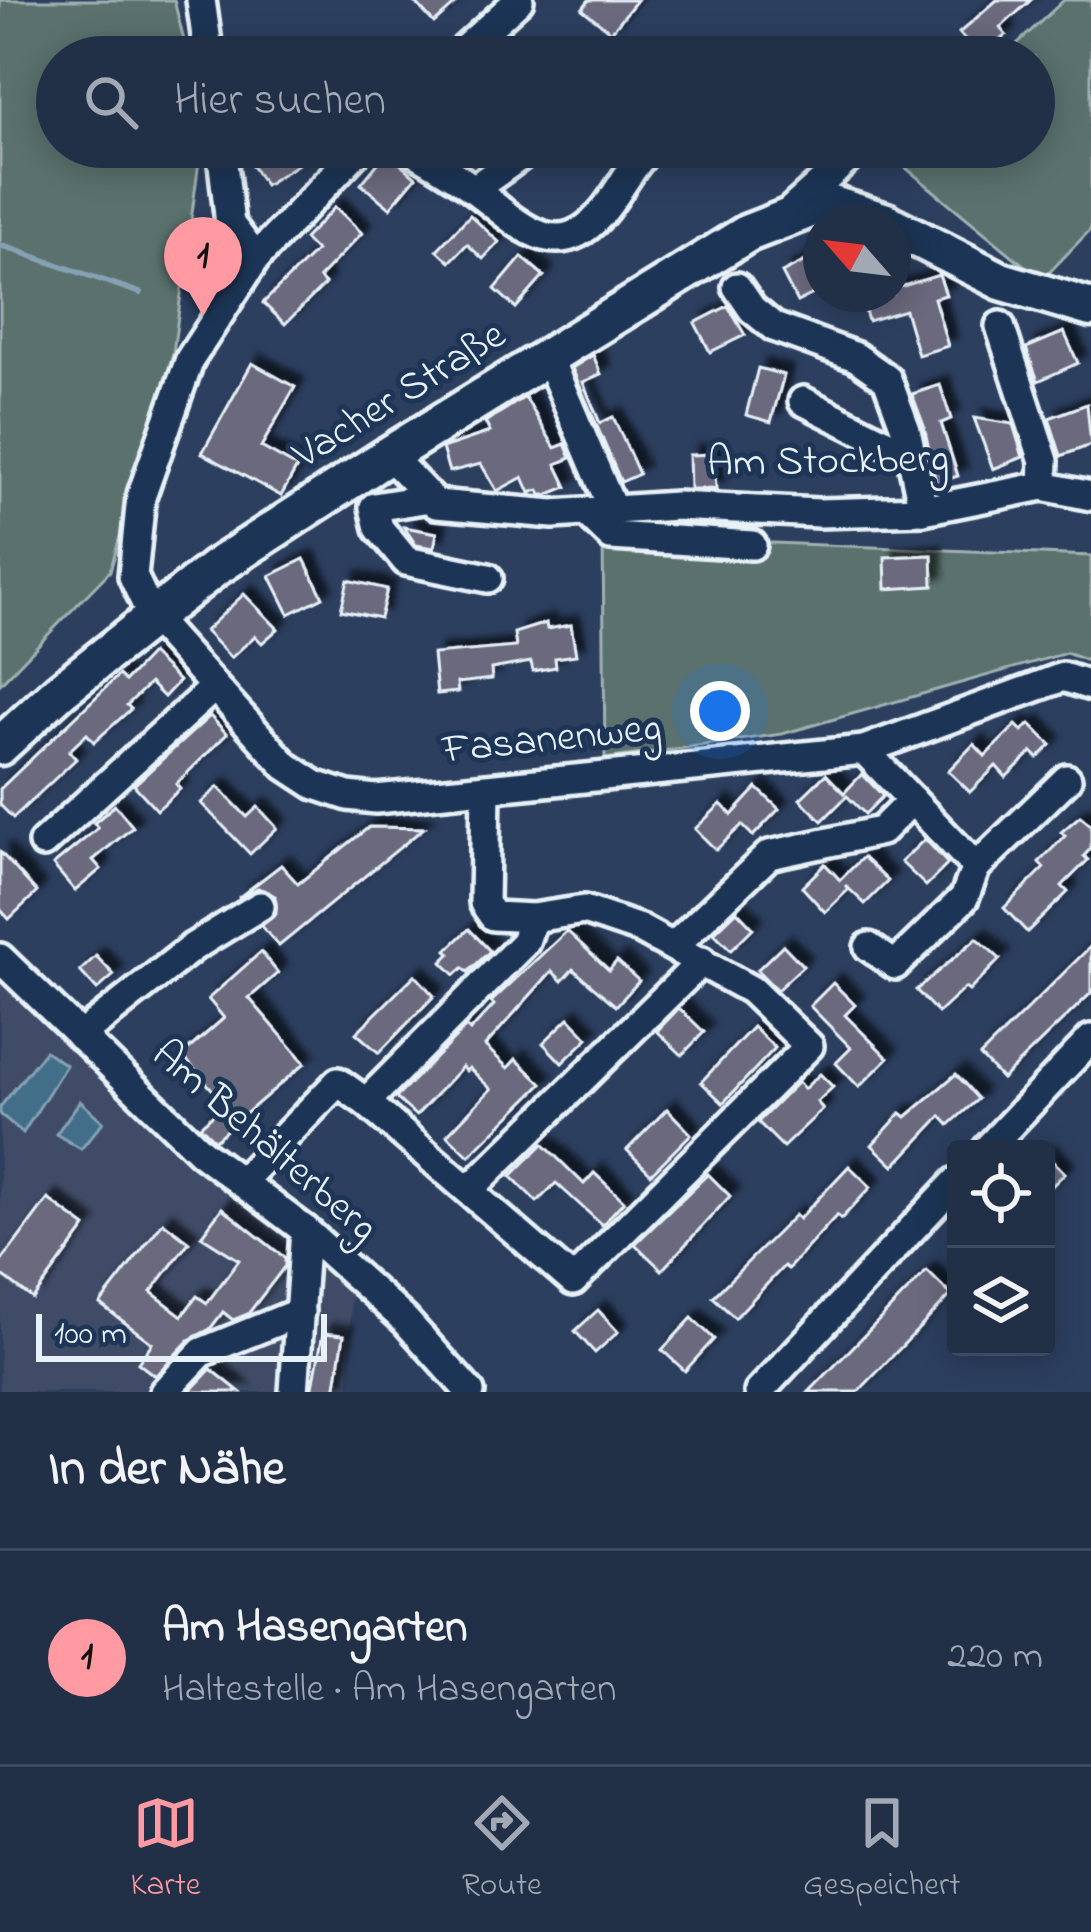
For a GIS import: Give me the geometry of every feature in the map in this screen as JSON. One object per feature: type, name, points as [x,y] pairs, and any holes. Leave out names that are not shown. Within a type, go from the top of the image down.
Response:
[{"type":"main road","name":"Vacher Straße","points":[[0,746],[60,691],[215,568],[748,233],[803,211]]},
{"type":"main road","name":"Vacher Straße","points":[[911,235],[1001,280],[1091,308]]},
{"type":"street","points":[[200,0],[205,36]]},
{"type":"street","points":[[479,36],[519,0]]},
{"type":"street","points":[[223,168],[230,224],[256,258]]},
{"type":"street","points":[[152,617],[133,576],[141,497],[190,359],[256,258],[341,168]]},
{"type":"street","points":[[441,168],[515,224],[553,238],[572,237],[599,217],[635,168]]},
{"type":"street","points":[[474,189],[504,168]]},
{"type":"street","points":[[783,218],[838,168]]},
{"type":"street","points":[[737,287],[752,309],[774,327],[856,357],[887,380],[912,456],[923,510]]},
{"type":"street","points":[[1000,326],[1044,461],[1043,486]]},
{"type":"street","points":[[548,357],[610,536],[752,545]]},
{"type":"street","name":"Am Stockberg","points":[[803,401],[912,456]]},
{"type":"street","points":[[389,455],[430,498]]},
{"type":"street","name":"Am Stockberg","points":[[488,578],[406,561],[380,528],[374,507],[430,498],[436,504],[553,514],[676,506],[819,513],[923,510],[1043,486],[1091,496]]},
{"type":"street","name":"Fasanenweg","points":[[152,617],[286,766],[315,785],[376,800],[864,750],[1063,677],[1090,682]]},
{"type":"street","points":[[43,843],[212,688]]},
{"type":"street","points":[[864,750],[976,867]]},
{"type":"street","points":[[869,947],[895,965],[964,898],[976,867],[1067,779]]},
{"type":"street","points":[[241,1182],[338,1082],[573,1281],[809,1046],[751,990],[640,929],[584,910],[533,918],[493,916],[484,903],[486,789]]},
{"type":"street","points":[[674,946],[769,855],[881,831],[912,800]]},
{"type":"street","points":[[80,1036],[193,946],[260,906]]},
{"type":"street","points":[[366,1102],[525,942],[533,918]]},
{"type":"street","name":"Am Behälterberg","points":[[0,958],[201,1152],[305,1230],[405,1320],[470,1392]]},
{"type":"street","points":[[469,1190],[702,961]]},
{"type":"street","points":[[996,1140],[1091,1039]]},
{"type":"street","points":[[759,1392],[947,1192]]},
{"type":"street","points":[[294,1392],[305,1230]]},
{"type":"street","points":[[164,1392],[202,1352],[300,1312]]},
{"type":"shaded area","points":[[0,969],[351,1280],[349,1392],[0,1392]]},
{"type":"shaded area","points":[[45,1051],[66,1065],[23,1133],[0,1114],[0,1107]]},
{"type":"shaded area","points":[[80,1101],[103,1122],[81,1149],[56,1134]]},
{"type":"green space","points":[[0,0],[174,0],[183,36],[36,36],[36,168],[198,168],[173,353],[110,571],[0,684]]},
{"type":"green space","points":[[1064,0],[1091,0],[1091,229],[1042,280],[906,168],[1055,168],[1055,36],[1025,36]]},
{"type":"green space","points":[[603,536],[1091,556],[1091,662],[1066,653],[782,734],[605,759]]},
{"type":"building","points":[[413,0],[460,0],[434,23]]},
{"type":"building","points":[[589,0],[637,0],[611,32],[582,9]]},
{"type":"building","points":[[997,0],[1031,0],[1000,28],[1005,36],[959,33]]},
{"type":"building","points":[[253,168],[292,168],[265,185]]},
{"type":"building","points":[[374,168],[406,168],[416,177],[390,208],[361,184]]},
{"type":"building","points":[[335,207],[362,233],[319,278],[325,284],[285,324],[263,303],[316,251],[304,239]]},
{"type":"building","points":[[470,215],[499,242],[483,259],[467,244],[450,262],[437,250]]},
{"type":"building","points":[[522,257],[544,276],[516,308],[495,289]]},
{"type":"building","points":[[803,262],[803,299],[797,302],[782,273]]},
{"type":"building","points":[[939,275],[946,295],[934,298],[948,346],[918,355],[906,312],[911,312],[911,284]]},
{"type":"building","points":[[728,306],[745,335],[710,352],[695,323]]},
{"type":"building","points":[[865,312],[898,312],[868,321]]},
{"type":"building","points":[[1064,332],[1078,363],[1038,381],[1026,348]]},
{"type":"building","points":[[593,355],[601,374],[583,382],[600,423],[613,417],[639,474],[621,482],[572,368]]},
{"type":"building","points":[[252,363],[295,387],[261,447],[297,467],[281,496],[202,453]]},
{"type":"building","points":[[758,368],[784,375],[771,422],[746,415]]},
{"type":"building","points":[[940,385],[951,419],[941,423],[958,476],[936,483],[912,394]]},
{"type":"building","points":[[525,397],[555,448],[565,444],[571,458],[556,464],[567,487],[547,495],[539,490],[530,493],[523,477],[497,491],[481,464],[449,472],[442,448],[490,432],[485,422]]},
{"type":"building","points":[[1087,404],[1091,445],[1061,456],[1049,418]]},
{"type":"building","points":[[974,418],[1013,424],[1023,457],[993,469]]},
{"type":"building","points":[[714,454],[716,489],[690,489],[689,455]]},
{"type":"building","points":[[404,527],[437,533],[434,548],[416,545]]},
{"type":"building","points":[[932,555],[933,586],[886,589],[885,557]]},
{"type":"building","points":[[304,559],[323,597],[289,614],[270,576]]},
{"type":"building","points":[[348,580],[387,589],[380,618],[341,610]]},
{"type":"building","points":[[244,594],[278,629],[262,643],[255,636],[231,658],[205,631]]},
{"type":"building","points":[[546,623],[547,629],[571,625],[576,655],[555,658],[556,667],[533,671],[531,662],[491,669],[492,679],[457,683],[458,692],[437,694],[433,654],[516,647],[514,633]]},
{"type":"building","points":[[151,654],[179,681],[164,697],[150,683],[127,705],[131,709],[94,742],[87,734],[69,751],[76,759],[13,818],[0,805],[0,789],[119,675],[125,681]]},
{"type":"building","points":[[210,716],[227,734],[176,784],[180,789],[157,810],[134,785]]},
{"type":"building","points":[[1030,724],[1051,745],[1038,758],[1032,752],[1006,777],[996,766],[970,792],[948,771],[974,744],[985,756],[1016,725],[1022,731]]},
{"type":"building","points":[[826,774],[844,793],[862,774],[883,796],[865,814],[847,796],[822,821],[800,799]]},
{"type":"building","points":[[218,787],[247,817],[258,807],[277,828],[250,854],[201,803]]},
{"type":"building","points":[[757,788],[779,809],[753,836],[742,825],[716,850],[695,829],[721,804],[732,815]]},
{"type":"building","points":[[115,805],[133,827],[93,860],[101,869],[75,891],[53,865],[98,828],[94,823]]},
{"type":"building","points":[[1080,816],[1091,825],[1091,848],[1084,856],[1088,860],[1062,886],[1068,892],[1027,932],[1004,908],[1044,868],[1039,862]]},
{"type":"building","points":[[369,827],[424,828],[279,946],[261,926],[276,914],[275,896],[258,888],[238,898],[281,865],[298,884]]},
{"type":"building","points":[[925,839],[948,864],[926,886],[901,862]]},
{"type":"building","points":[[0,852],[37,892],[9,919],[0,909]]},
{"type":"building","points":[[863,857],[888,881],[865,904],[845,885],[849,889],[825,912],[802,887],[825,864],[840,880]]},
{"type":"building","points":[[737,911],[753,928],[731,950],[714,933]]},
{"type":"building","points":[[469,929],[490,951],[468,972],[463,968],[455,975],[442,962],[450,954],[447,950]]},
{"type":"building","points":[[567,931],[609,970],[617,961],[639,981],[616,1006],[573,969],[562,981],[552,971],[485,1046],[508,1068],[516,1059],[542,1084],[469,1156],[447,1135],[491,1089],[469,1068],[462,1067],[416,1116],[396,1098],[466,1027],[470,1031],[494,1005],[491,1002]]},
{"type":"building","points":[[977,938],[1000,959],[969,991],[965,988],[938,1013],[916,990]]},
{"type":"building","points":[[783,945],[803,966],[777,990],[757,970]]},
{"type":"building","points":[[1091,946],[1091,993],[1002,1079],[980,1056]]},
{"type":"building","points":[[261,952],[278,973],[249,998],[305,1063],[215,1140],[200,1126],[225,1104],[182,1055],[224,1018],[208,999]]},
{"type":"building","points":[[96,956],[114,975],[97,990],[80,971]]},
{"type":"building","points":[[415,975],[434,996],[379,1053],[356,1033]]},
{"type":"building","points":[[833,983],[855,1005],[845,1015],[888,1058],[859,1087],[836,1063],[851,1048],[810,1006]]},
{"type":"building","points":[[679,1008],[704,1032],[682,1055],[657,1031]]},
{"type":"building","points":[[569,1018],[588,1038],[562,1063],[543,1043]]},
{"type":"building","points":[[753,1027],[775,1048],[723,1103],[701,1082]]},
{"type":"building","points":[[820,1074],[833,1087],[817,1102],[823,1109],[783,1147],[758,1122],[798,1082],[804,1089]]},
{"type":"building","points":[[956,1074],[978,1099],[949,1125],[941,1116],[894,1166],[872,1145],[901,1113],[906,1117]]},
{"type":"building","points":[[667,1109],[691,1134],[651,1174],[627,1150]]},
{"type":"building","points":[[543,1144],[584,1184],[594,1173],[624,1201],[602,1225],[556,1183],[537,1202],[511,1176]]},
{"type":"building","points":[[1055,1163],[1065,1173],[1055,1183]]},
{"type":"building","points":[[849,1166],[871,1187],[735,1318],[713,1297]]},
{"type":"building","points":[[708,1174],[730,1196],[662,1270],[635,1244]]},
{"type":"building","points":[[48,1199],[86,1227],[33,1299],[0,1274],[0,1263]]},
{"type":"building","points":[[222,1208],[285,1258],[285,1266],[248,1314],[233,1320],[223,1312],[155,1376],[138,1363],[152,1343],[100,1304],[163,1222],[189,1242],[151,1292],[182,1316],[197,1296],[207,1303],[239,1260],[201,1236]]},
{"type":"building","points":[[927,1271],[947,1291],[947,1299],[858,1392],[809,1392]]},
{"type":"building","points":[[598,1310],[618,1332],[595,1353],[575,1331]]},
{"type":"building","points":[[692,1318],[714,1339],[685,1371],[662,1350]]},
{"type":"building","points":[[323,1333],[344,1335],[335,1392],[312,1392]]},
{"type":"building","points":[[211,1369],[240,1392],[189,1392]]},
{"type":"waterway","points":[[0,245],[140,293]]},
{"type":"place","name":"Am Hasengarten","points":[[203,316]]}]
